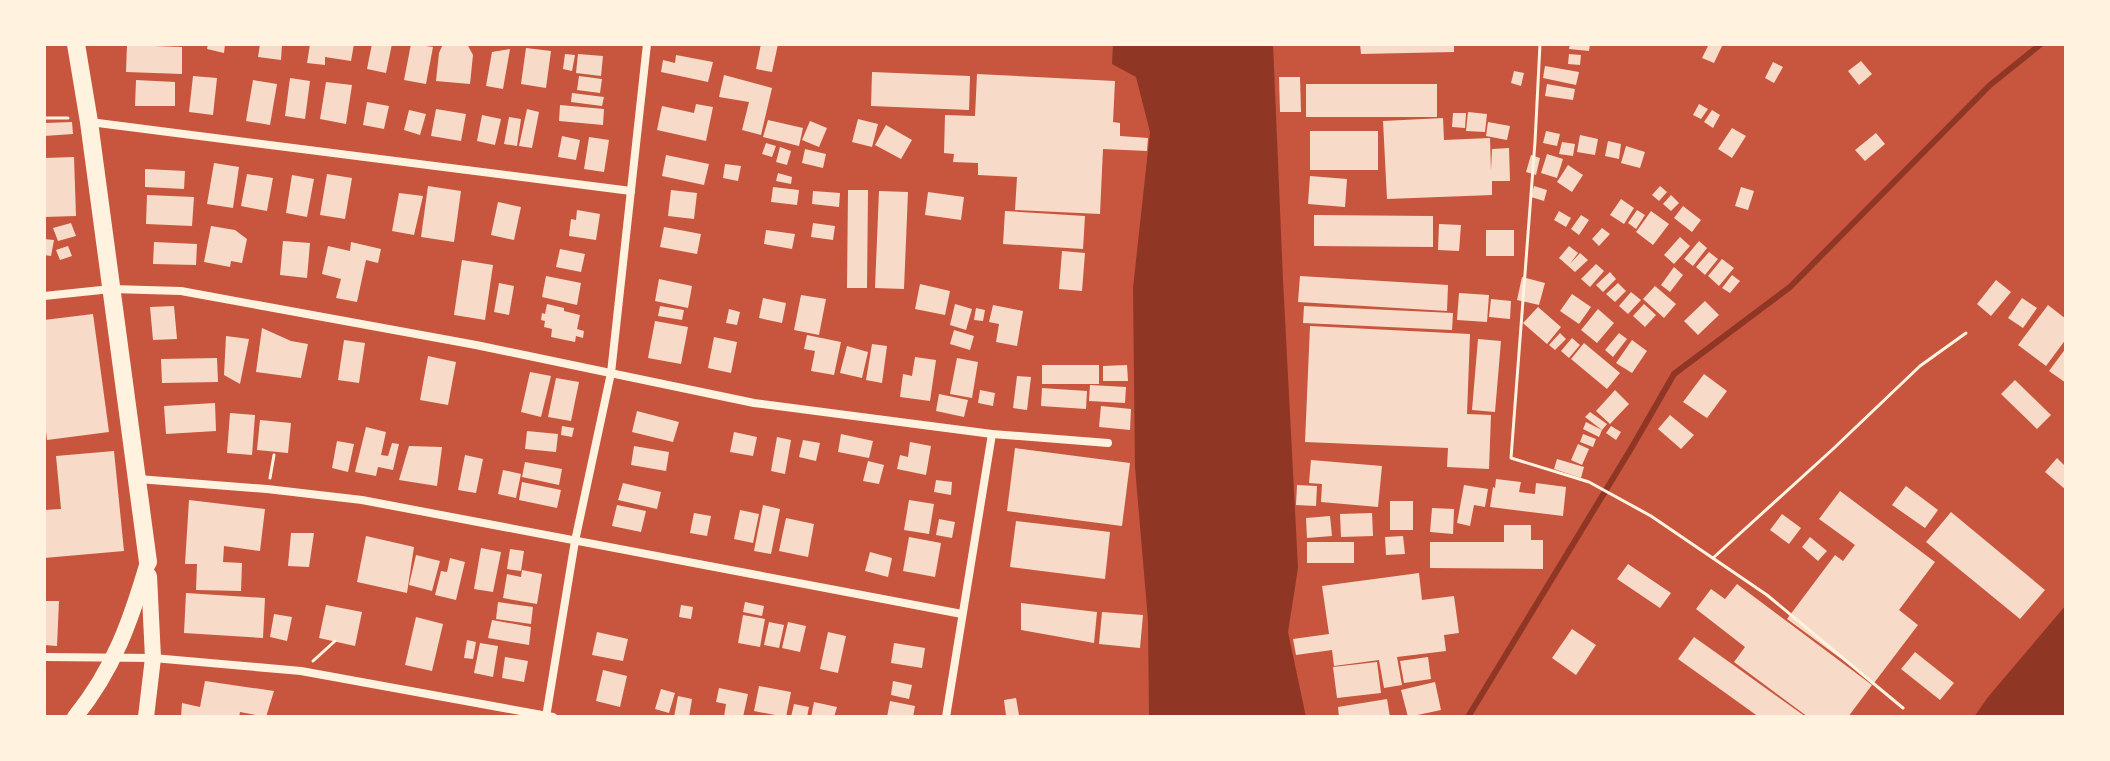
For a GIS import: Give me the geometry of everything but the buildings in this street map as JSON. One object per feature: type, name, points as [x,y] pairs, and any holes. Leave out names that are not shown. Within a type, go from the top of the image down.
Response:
[{"type":"main road","points":[[76,44],[148,562],[153,658],[146,717]]},
{"type":"main road","points":[[75,717],[114,659],[148,562]]},
{"type":"street","points":[[44,657],[153,658],[301,671],[548,717],[575,541],[611,373],[647,44]]},
{"type":"street","points":[[88,120],[631,191]]},
{"type":"street","points":[[44,296],[111,289],[181,291],[461,342],[754,403],[992,434],[1108,443]]},
{"type":"street","points":[[946,717],[992,434]]},
{"type":"street","points":[[138,479],[362,500],[962,614]]},
{"type":"path","points":[[1540,44],[1511,458],[1589,482],[1651,516],[1767,595],[1903,708]]},
{"type":"path","points":[[44,118],[88,120]]},
{"type":"path","points":[[1713,558],[1920,366],[1966,333]]},
{"type":"path","points":[[267,489],[274,455]]},
{"type":"path","points":[[301,671],[335,641]]},
{"type":"shaded area","points":[[1113,44],[1273,44],[1298,568],[1288,632],[1306,717],[1149,717],[1148,620],[1135,467],[1133,288],[1150,132],[1136,77],[1112,64]]},
{"type":"shaded area","points":[[2066,605],[2066,717],[1974,717],[1988,697]]},
{"type":"waterway","points":[[1468,717],[1674,374],[1790,287],[1990,85],[2041,44]]}]
